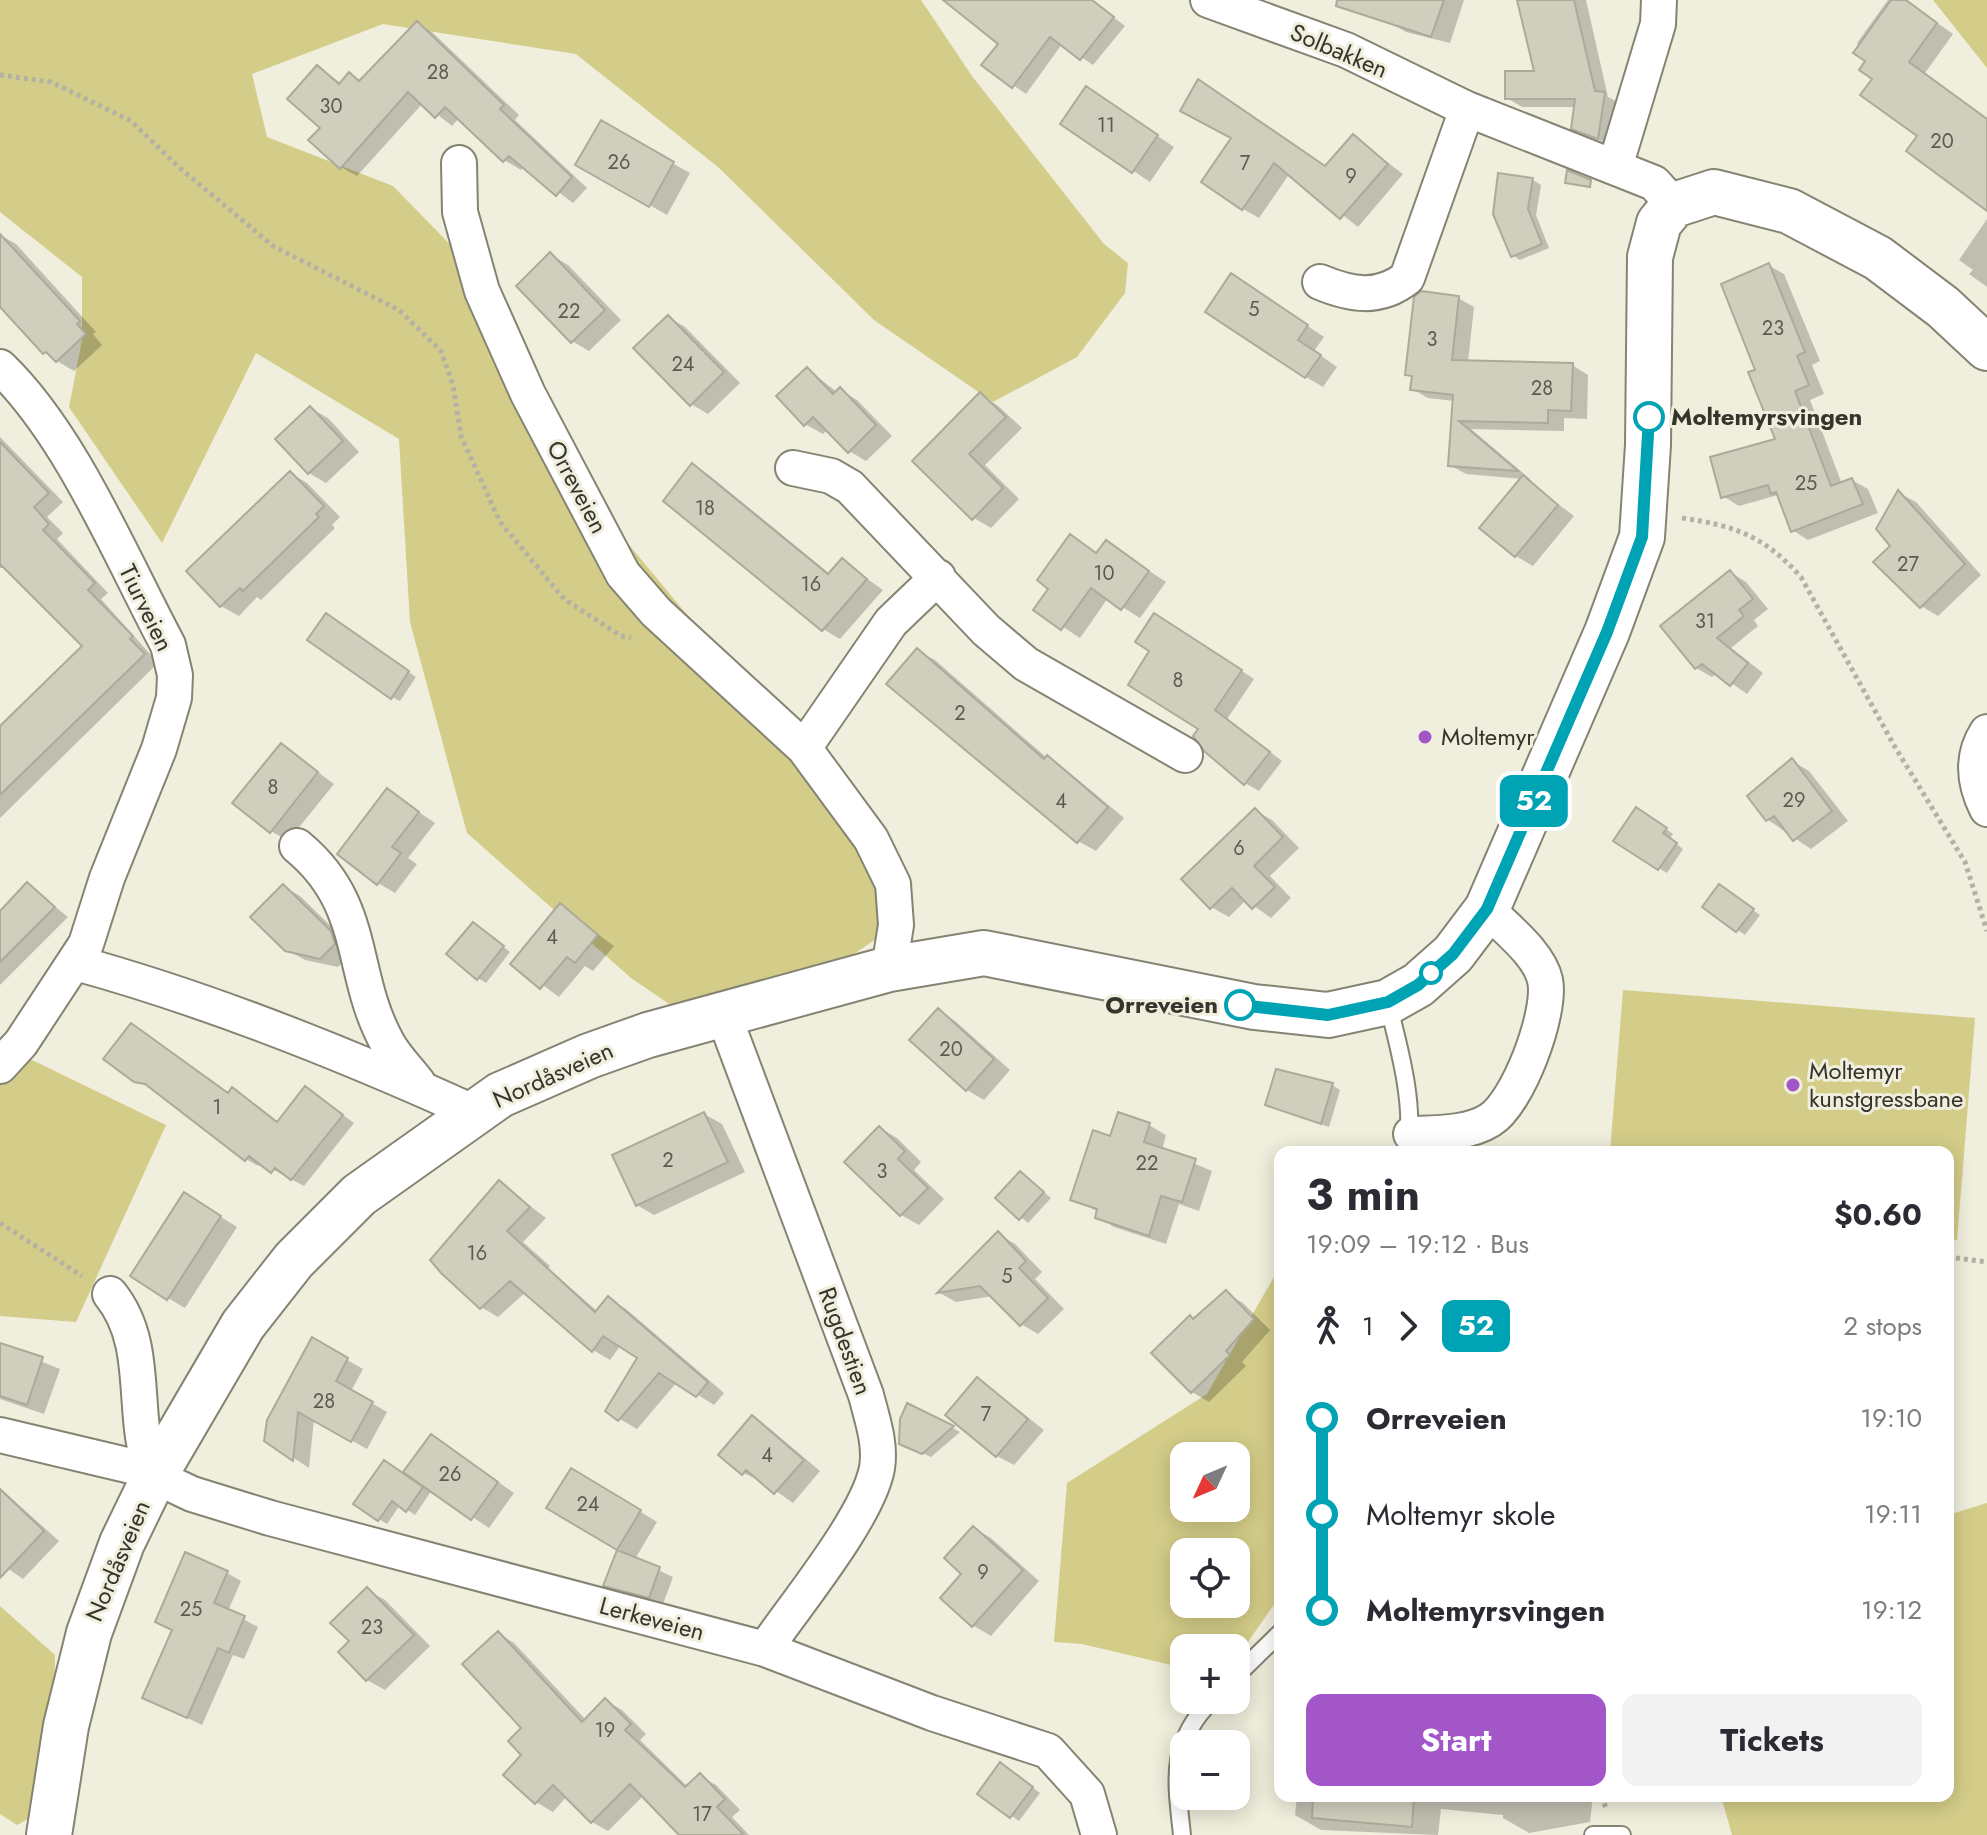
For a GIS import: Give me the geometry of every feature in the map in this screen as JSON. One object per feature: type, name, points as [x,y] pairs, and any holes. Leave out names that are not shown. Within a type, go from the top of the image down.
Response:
[{"type":"main road","points":[[1388,1002],[1418,985],[1453,954],[1487,909],[1607,632],[1642,537],[1648,445],[1650,257],[1659,223],[1674,205],[1714,192],[1789,211],[1878,258],[1943,307],[1987,348]]},
{"type":"main road","name":"Nordåsveien","points":[[49,1835],[66,1726],[89,1633],[122,1543],[154,1477],[243,1325],[294,1260],[359,1195],[500,1095],[589,1056],[648,1035],[889,969],[984,953],[1254,1007],[1328,1015],[1388,1002]]},
{"type":"street","name":"Solbakken","points":[[1208,0],[1346,50],[1467,109],[1654,183],[1674,205]]},
{"type":"street","points":[[1611,165],[1618,157],[1658,24],[1659,0]]},
{"type":"street","points":[[1320,282],[1344,292],[1376,294],[1392,290],[1407,278],[1467,109]]},
{"type":"street","name":"Orreveien","points":[[459,163],[460,212],[482,291],[528,394],[623,574],[656,612],[804,748],[871,839],[893,884],[896,925],[889,969]]},
{"type":"street","name":"Tiurveien","points":[[0,367],[26,392],[62,445],[168,645],[175,675],[174,698],[159,749],[107,878],[86,944],[21,1043],[0,1066]]},
{"type":"street","points":[[793,468],[831,476],[850,487],[986,630],[1026,664],[1185,755]]},
{"type":"street","points":[[804,748],[891,622],[938,577]]},
{"type":"street","points":[[1987,732],[1979,744],[1975,773],[1987,809]]},
{"type":"street","points":[[297,846],[323,867],[342,898],[373,1008],[388,1045],[424,1090]]},
{"type":"street","points":[[1408,1143],[1491,1119],[1513,1097],[1544,1012],[1545,981],[1538,963],[1487,909]]},
{"type":"street","points":[[76,963],[126,977],[374,1067],[473,1112]]},
{"type":"street","name":"Rugdestien","points":[[724,1016],[866,1395],[877,1437],[877,1465],[868,1499],[765,1649]]},
{"type":"street","points":[[110,1294],[123,1311],[138,1359],[141,1437],[154,1477]]},
{"type":"street","name":"Lerkeveien","points":[[0,1435],[135,1467],[192,1494],[270,1518],[765,1649],[1048,1751],[1087,1794],[1099,1835]]},
{"type":"lane","points":[[1388,1002],[1397,1038],[1408,1143]]},
{"type":"lane","points":[[1250,1662],[1274,1639]]},
{"type":"lane","points":[[1182,1835],[1176,1768],[1182,1742],[1198,1714]]},
{"type":"lane","points":[[1593,1835],[1622,1835]]},
{"type":"path","points":[[0,75],[51,82],[131,121],[181,169],[273,246],[399,310],[441,351],[453,385],[461,436],[500,522],[564,599],[621,636],[636,639]]},
{"type":"path","points":[[1643,512],[1697,520],[1758,537],[1780,553],[1801,577],[1895,747],[1965,862],[1987,931]]},
{"type":"path","points":[[0,1223],[110,1294]]},
{"type":"path","points":[[1954,1258],[1987,1262]]},
{"type":"shaded area","points":[[0,0],[921,0],[972,76],[1104,244],[1128,263],[1125,293],[1077,357],[993,402],[874,320],[718,167],[576,54],[383,24],[252,74],[267,137],[393,186],[475,270],[567,470],[703,634],[855,791],[889,930],[725,1042],[631,978],[467,833],[410,622],[399,439],[256,353],[162,543],[69,407],[82,340],[82,277],[0,212]]},
{"type":"shaded area","points":[[1933,0],[1987,0],[1987,68]]},
{"type":"shaded area","name":"Moltemyr kunstgressbane","points":[[1623,990],[1975,1018],[1957,1240],[1954,1240],[1954,1146],[1610,1146]]},
{"type":"shaded area","points":[[32,1060],[166,1125],[76,1322],[0,1316],[0,1065]]},
{"type":"shaded area","points":[[1274,1277],[1274,1605],[1250,1639],[1250,1634],[1170,1634],[1170,1665],[1082,1644],[1054,1642],[1067,1483],[1207,1394]]},
{"type":"shaded area","points":[[1987,1503],[1987,1835],[1732,1835],[1723,1802],[1954,1802],[1954,1513]]},
{"type":"shaded area","points":[[0,1606],[55,1655],[53,1805],[17,1825],[0,1814]]},
{"type":"building","points":[[943,0],[1092,0],[1114,17],[1080,60],[1050,37],[1012,88],[981,65],[998,44]]},
{"type":"building","points":[[1337,0],[1444,0],[1431,37],[1336,6]]},
{"type":"building","points":[[1517,0],[1574,0],[1595,91],[1605,92],[1598,139],[1571,129],[1575,99],[1505,99],[1505,71],[1534,71]]},
{"type":"building","points":[[1891,0],[1906,0],[1937,23],[1909,62],[1987,119],[1987,211],[1906,151],[1917,136],[1860,95],[1872,79],[1859,70],[1865,61],[1853,53]]},
{"type":"building","points":[[417,21],[504,105],[500,109],[572,177],[556,196],[509,156],[503,162],[445,107],[435,118],[408,92],[340,169],[308,140],[320,128],[287,99],[317,65],[339,84],[349,72],[359,81]]},
{"type":"building","points":[[1198,79],[1325,166],[1353,134],[1388,164],[1340,219],[1274,163],[1242,210],[1201,182],[1231,138],[1180,111]]},
{"type":"building","points":[[1086,86],[1158,135],[1132,173],[1060,124]]},
{"type":"building","points":[[601,120],[674,162],[649,207],[575,165]]},
{"type":"building","points":[[1567,170],[1591,180],[1590,187],[1565,183]]},
{"type":"building","points":[[1498,173],[1533,178],[1528,209],[1542,244],[1511,257],[1493,214]]},
{"type":"building","points":[[0,234],[80,321],[77,324],[86,334],[56,362],[46,352],[43,354],[0,307]]},
{"type":"building","points":[[550,252],[605,310],[571,343],[516,286]]},
{"type":"building","points":[[1769,263],[1805,352],[1797,356],[1809,385],[1795,391],[1831,486],[1852,478],[1863,504],[1791,532],[1776,492],[1771,494],[1768,485],[1721,498],[1710,457],[1775,439],[1748,372],[1755,370],[1721,284]]},
{"type":"building","points":[[1231,273],[1308,325],[1298,340],[1321,355],[1305,378],[1205,312]]},
{"type":"building","points":[[1421,291],[1459,296],[1452,360],[1573,363],[1571,411],[1548,410],[1548,423],[1459,421],[1518,471],[1448,466],[1453,395],[1410,390],[1412,376],[1405,375],[1414,297]]},
{"type":"building","points":[[668,315],[724,372],[690,406],[633,348]]},
{"type":"building","points":[[807,367],[833,394],[840,387],[876,425],[848,453],[813,417],[804,426],[776,396]]},
{"type":"building","points":[[980,392],[1006,417],[969,454],[1003,488],[972,520],[912,461]]},
{"type":"building","points":[[310,406],[343,441],[308,474],[275,439]]},
{"type":"building","points":[[0,442],[49,493],[34,507],[49,524],[43,530],[95,583],[88,590],[133,636],[130,639],[145,654],[0,795],[0,726],[82,646],[0,564]]},
{"type":"building","points":[[692,463],[828,574],[842,558],[867,579],[822,631],[663,501]]},
{"type":"building","points":[[290,471],[324,506],[316,514],[319,517],[243,591],[240,588],[220,607],[186,571]]},
{"type":"building","points":[[1523,475],[1558,505],[1515,557],[1479,528]]},
{"type":"building","points":[[1898,490],[1965,564],[1920,608],[1873,562],[1890,546],[1876,529]]},
{"type":"building","points":[[1070,534],[1096,553],[1106,540],[1149,571],[1121,610],[1091,588],[1061,630],[1033,610],[1048,589],[1037,580]]},
{"type":"building","points":[[1730,570],[1753,599],[1739,610],[1744,616],[1717,638],[1748,663],[1730,686],[1702,664],[1695,669],[1660,626]]},
{"type":"building","points":[[326,613],[409,671],[391,699],[307,640]]},
{"type":"building","points":[[1154,613],[1242,670],[1215,710],[1270,752],[1244,785],[1204,751],[1193,736],[1198,729],[1128,685],[1149,651],[1135,642]]},
{"type":"building","points":[[917,648],[1044,759],[1047,755],[1108,807],[1077,843],[886,684]]},
{"type":"building","points":[[281,743],[318,772],[270,833],[232,803]]},
{"type":"building","points":[[1792,758],[1832,811],[1793,841],[1774,816],[1766,821],[1747,796]]},
{"type":"building","points":[[387,788],[419,812],[392,847],[401,853],[377,885],[337,854]]},
{"type":"building","points":[[1636,807],[1667,828],[1663,833],[1677,843],[1658,870],[1613,841]]},
{"type":"building","points":[[1255,808],[1283,837],[1254,866],[1275,887],[1252,909],[1232,888],[1210,909],[1181,879]]},
{"type":"building","points":[[27,882],[55,907],[0,962],[0,911]]},
{"type":"building","points":[[283,884],[331,931],[335,944],[320,959],[285,951],[250,917]]},
{"type":"building","points":[[1719,884],[1754,909],[1736,932],[1702,907]]},
{"type":"building","points":[[560,903],[598,935],[575,963],[567,957],[540,989],[510,964]]},
{"type":"building","points":[[473,922],[504,946],[477,980],[446,954]]},
{"type":"building","points":[[938,1008],[994,1059],[966,1091],[909,1040]]},
{"type":"building","points":[[131,1023],[228,1093],[232,1087],[277,1122],[305,1086],[343,1115],[291,1180],[275,1168],[271,1173],[249,1156],[245,1161],[145,1084],[134,1082],[103,1059]]},
{"type":"building","points":[[1276,1069],[1333,1083],[1321,1124],[1265,1105]]},
{"type":"building","points":[[704,1112],[728,1162],[636,1206],[612,1155]]},
{"type":"building","points":[[1118,1112],[1150,1123],[1144,1142],[1196,1159],[1182,1202],[1161,1196],[1149,1236],[1095,1218],[1097,1209],[1070,1200],[1093,1130],[1110,1136]]},
{"type":"building","points":[[879,1126],[905,1151],[898,1159],[928,1188],[900,1216],[844,1162]]},
{"type":"building","points":[[1020,1171],[1044,1192],[1019,1220],[995,1198]]},
{"type":"building","points":[[499,1180],[530,1207],[507,1231],[595,1312],[608,1296],[708,1382],[696,1397],[659,1373],[618,1421],[605,1411],[637,1358],[603,1336],[592,1352],[510,1281],[480,1309],[441,1273],[430,1260]]},
{"type":"building","points":[[184,1192],[221,1216],[167,1300],[130,1276]]},
{"type":"building","points":[[998,1231],[1026,1261],[1019,1268],[1048,1298],[1020,1326],[980,1286],[937,1293]]},
{"type":"building","points":[[1226,1290],[1254,1319],[1226,1351],[1230,1355],[1191,1393],[1151,1353],[1190,1315],[1193,1319]]},
{"type":"building","points":[[312,1337],[348,1358],[336,1381],[373,1402],[351,1442],[298,1412],[293,1461],[264,1441],[267,1420]]},
{"type":"building","points":[[0,1343],[43,1357],[27,1405],[0,1396]]},
{"type":"building","points":[[977,1377],[1028,1419],[996,1457],[945,1415]]},
{"type":"building","points":[[907,1403],[954,1426],[922,1454],[899,1444],[900,1419]]},
{"type":"building","points":[[752,1415],[804,1460],[774,1494],[746,1470],[742,1475],[718,1455]]},
{"type":"building","points":[[431,1434],[498,1482],[471,1520],[403,1472]]},
{"type":"building","points":[[384,1460],[423,1487],[406,1512],[392,1501],[378,1521],[353,1504]]},
{"type":"building","points":[[571,1468],[641,1510],[617,1550],[546,1508]]},
{"type":"building","points":[[0,1489],[44,1531],[0,1578]]},
{"type":"building","points":[[973,1526],[1023,1570],[972,1627],[940,1598],[961,1574],[944,1558]]},
{"type":"building","points":[[617,1550],[660,1567],[649,1598],[603,1586]]},
{"type":"building","points":[[185,1552],[228,1571],[214,1603],[245,1616],[229,1653],[218,1648],[187,1718],[142,1698],[172,1630],[155,1622]]},
{"type":"building","points":[[367,1587],[414,1635],[366,1681],[338,1652],[349,1641],[330,1623]]},
{"type":"building","points":[[498,1631],[582,1722],[605,1698],[631,1724],[625,1730],[685,1787],[700,1773],[725,1799],[717,1807],[744,1835],[679,1835],[630,1784],[591,1823],[553,1785],[535,1804],[503,1775],[521,1755],[508,1741],[521,1728],[462,1664]]},
{"type":"building","points":[[1000,1762],[1033,1787],[1010,1818],[977,1794]]},
{"type":"building","points":[[1313,1802],[1414,1802],[1412,1827],[1312,1818]]},
{"type":"bus line","name":"52","points":[[1240,1005],[1328,1015],[1388,1002],[1418,985],[1453,954],[1487,909],[1607,632],[1642,537],[1649,417]]},
{"type":"place","name":"Moltemyrsvingen","points":[[1649,417]]},
{"type":"place","name":"Moltemyr","points":[[1425,737]]},
{"type":"place","name":"Orreveien","points":[[1240,1005]]},
{"type":"place","name":"Moltemyr kunstgressbane","points":[[1793,1085]]}]
